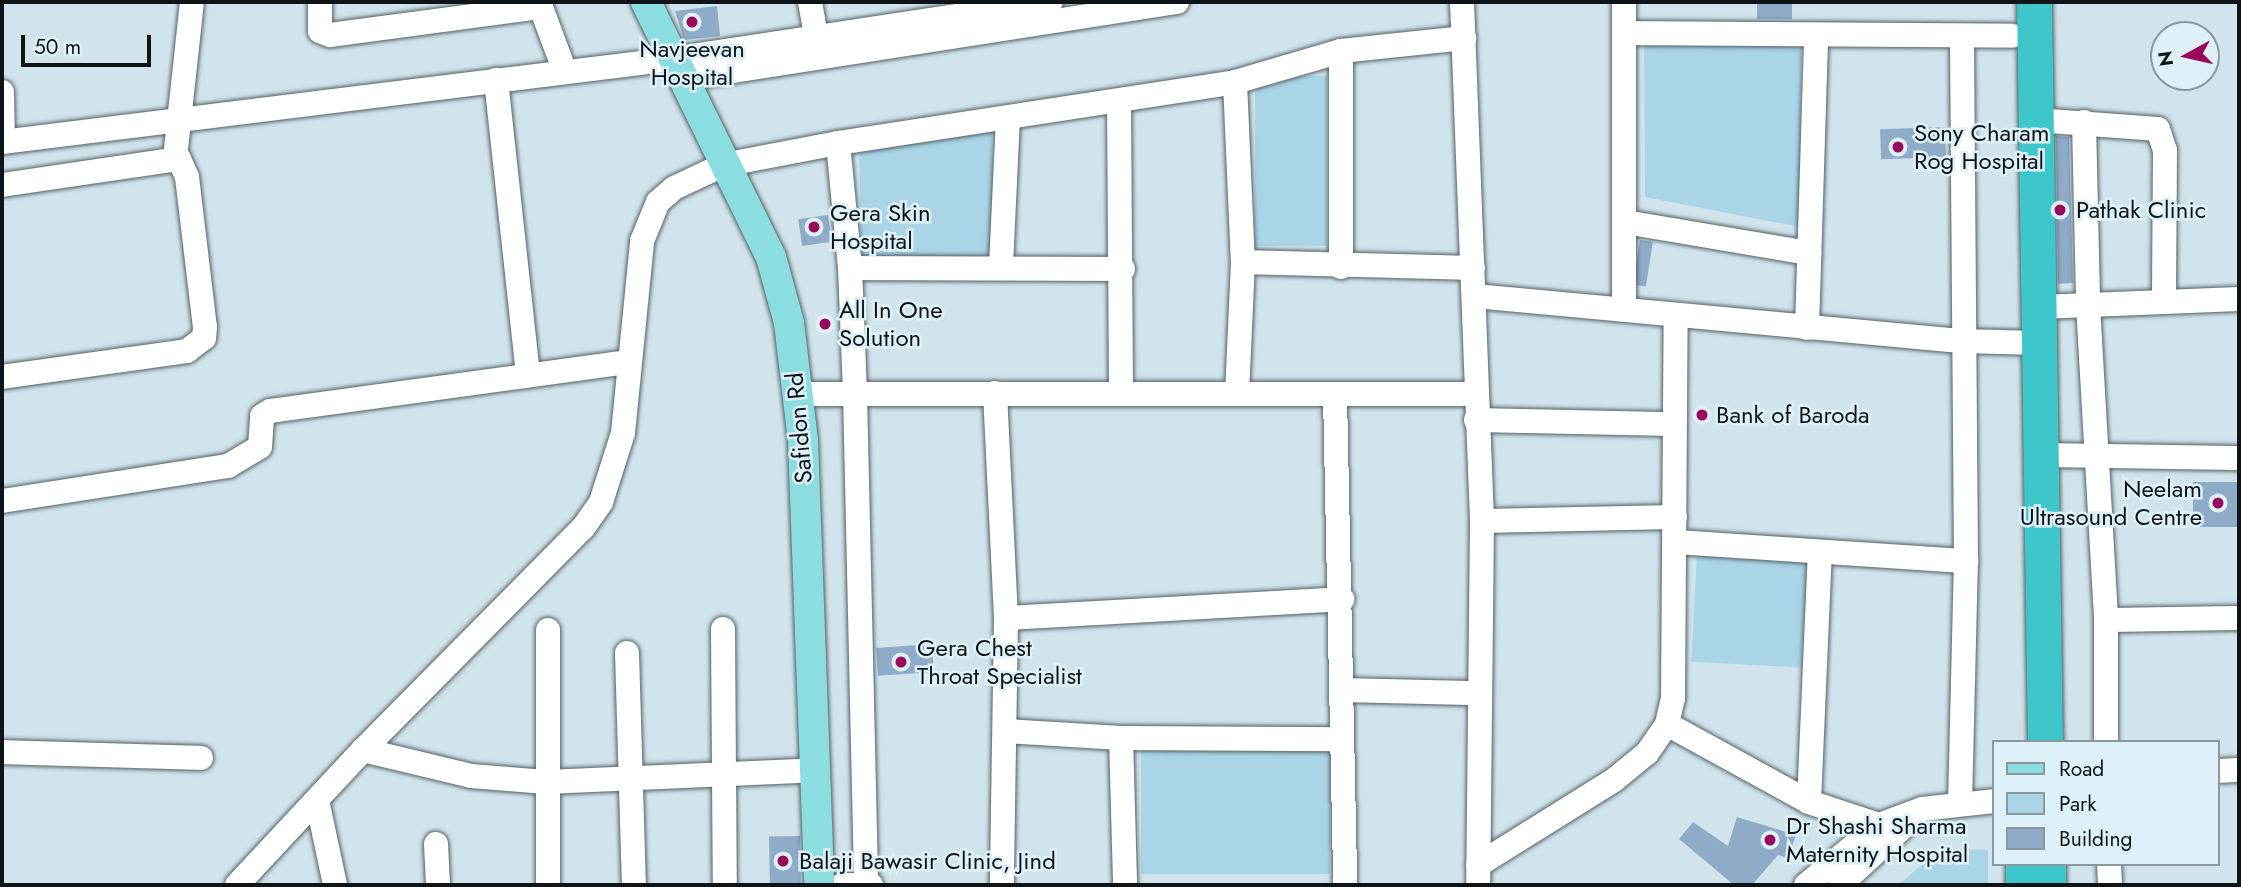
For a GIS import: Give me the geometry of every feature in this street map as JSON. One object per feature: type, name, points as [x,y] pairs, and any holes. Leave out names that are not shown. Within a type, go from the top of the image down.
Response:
[{"type":"highway","points":[[2012,2],[2027,343],[2039,455],[2045,740]]},
{"type":"highway","points":[[2022,740],[2027,343],[2039,307],[2034,2]]},
{"type":"highway","points":[[2023,866],[2023,885]]},
{"type":"highway","points":[[2048,866],[2048,885]]},
{"type":"main road","name":"Safidon Rd","points":[[646,2],[723,165],[771,257],[789,323],[799,394],[819,885]]},
{"type":"street","points":[[175,159],[177,120],[192,2]]},
{"type":"street","points":[[320,2],[320,31],[330,35],[540,5],[565,72]]},
{"type":"street","points":[[810,2],[816,37]]},
{"type":"street","points":[[2,101],[3,142],[565,72],[677,69],[1138,5],[1177,2]]},
{"type":"street","points":[[1462,2],[1475,296],[1476,420],[1482,521],[1478,875]]},
{"type":"street","points":[[1624,2],[1627,33],[1624,307]]},
{"type":"street","points":[[677,69],[816,37],[1039,3]]},
{"type":"street","points":[[1627,33],[2012,36]]},
{"type":"street","points":[[1807,328],[1815,35]]},
{"type":"street","points":[[1960,804],[1966,561],[1962,36]]},
{"type":"street","points":[[237,885],[363,750],[583,528],[601,502],[623,433],[628,362],[648,222],[658,202],[674,188],[723,165],[838,143],[1119,102],[1235,82],[1341,51],[1464,38]]},
{"type":"street","points":[[1340,267],[1341,51]]},
{"type":"street","points":[[496,80],[528,375]]},
{"type":"street","points":[[1235,82],[1243,262],[1237,392]]},
{"type":"street","points":[[1119,102],[1123,269],[1121,393]]},
{"type":"street","points":[[1001,267],[1008,118]]},
{"type":"street","points":[[2036,120],[2147,125],[2158,129],[2163,137],[2164,302]]},
{"type":"street","points":[[2084,122],[2088,305],[2106,620],[2106,740]]},
{"type":"street","points":[[838,143],[850,268],[869,885],[842,885]]},
{"type":"street","points":[[2,185],[175,159],[185,166],[204,338],[187,351],[2,377]]},
{"type":"street","points":[[1625,222],[1810,253]]},
{"type":"street","points":[[1243,262],[1340,267],[1473,268]]},
{"type":"street","points":[[850,268],[1123,269]]},
{"type":"street","points":[[1475,296],[1624,307],[1807,328],[1964,341],[2027,343]]},
{"type":"street","points":[[2039,307],[2239,299]]},
{"type":"street","points":[[1478,875],[1614,780],[1647,753],[1667,724],[1673,698],[1676,530],[1673,424],[1676,315]]},
{"type":"street","points":[[2,501],[228,466],[260,447],[262,416],[270,411],[628,362]]},
{"type":"street","points":[[995,393],[1006,618],[1002,885]]},
{"type":"street","points":[[799,394],[1476,394]]},
{"type":"street","points":[[1335,395],[1342,599],[1345,885]]},
{"type":"street","points":[[1476,420],[1673,424]]},
{"type":"street","points":[[2039,455],[2239,458]]},
{"type":"street","points":[[1482,521],[1676,530],[1820,553],[1966,561]]},
{"type":"street","points":[[1810,802],[1820,553]]},
{"type":"street","points":[[1006,618],[1342,599]]},
{"type":"street","points":[[2106,620],[2239,618]]},
{"type":"street","points":[[723,629],[721,772],[725,885]]},
{"type":"street","points":[[548,630],[548,885]]},
{"type":"street","points":[[627,653],[634,885]]},
{"type":"street","points":[[1342,690],[1479,694]]},
{"type":"street","points":[[1667,724],[1810,802],[1879,825]]},
{"type":"street","points":[[1005,731],[1121,738],[1342,739]]},
{"type":"street","points":[[1121,738],[1125,885]]},
{"type":"street","points":[[363,750],[471,776],[546,782],[721,772],[816,770]]},
{"type":"street","points":[[2,752],[201,758]]},
{"type":"street","points":[[2220,771],[2239,771]]},
{"type":"street","points":[[317,800],[335,885]]},
{"type":"street","points":[[1806,885],[1879,825],[1922,809],[1993,801]]},
{"type":"street","points":[[1840,885],[1922,809]]},
{"type":"street","points":[[436,844],[438,885]]},
{"type":"street","points":[[2109,866],[2110,885]]},
{"type":"green space","points":[[1644,45],[1801,46],[1800,227],[1645,197]]},
{"type":"green space","points":[[1255,76],[1327,76],[1327,246],[1255,246]]},
{"type":"green space","points":[[992,127],[994,257],[861,259],[859,129]]},
{"type":"green space","points":[[1698,535],[1808,541],[1801,668],[1691,662]]},
{"type":"green space","points":[[1141,729],[1330,729],[1330,874],[1141,874]]},
{"type":"green space","points":[[1941,848],[1988,850],[1988,885],[1898,885]]},
{"type":"building","points":[[1757,2],[1792,2],[1792,19],[1757,19]]},
{"type":"building","points":[[717,6],[720,36],[684,40],[675,11]]},
{"type":"building","points":[[1945,127],[1946,157],[1881,159],[1880,129]]},
{"type":"building","points":[[2056,136],[2069,137],[2073,283],[2058,284]]},
{"type":"building","points":[[828,215],[832,242],[802,246],[798,219]]},
{"type":"building","points":[[1640,240],[1653,242],[1646,286],[1633,284]]},
{"type":"building","points":[[2193,482],[2239,482],[2239,527],[2193,527]]},
{"type":"building","points":[[932,644],[934,672],[878,676],[876,648]]},
{"type":"building","points":[[1737,817],[1796,835],[1788,858],[1778,855],[1752,885],[1734,885],[1679,839],[1693,822],[1728,846]]},
{"type":"building","points":[[800,836],[801,883],[770,884],[769,837]]},
{"type":"place","name":"Navjeevan Hospital","points":[[692,22]]},
{"type":"place","name":"Sony Charam Rog Hospital","points":[[1898,147]]},
{"type":"place","name":"Pathak Clinic","points":[[2060,210]]},
{"type":"place","name":"Gera Skin Hospital","points":[[814,227]]},
{"type":"place","name":"All In One Solution","points":[[825,324]]},
{"type":"place","name":"Bank of Baroda","points":[[1702,415]]},
{"type":"place","name":"Neelam Ultrasound Centre","points":[[2218,503]]},
{"type":"place","name":"Gera Chest Throat Specialist","points":[[901,662]]},
{"type":"place","name":"Dr Shashi Sharma Maternity Hospital","points":[[1770,840]]},
{"type":"place","name":"Balaji Bawasir Clinic, Jind","points":[[783,861]]}]
